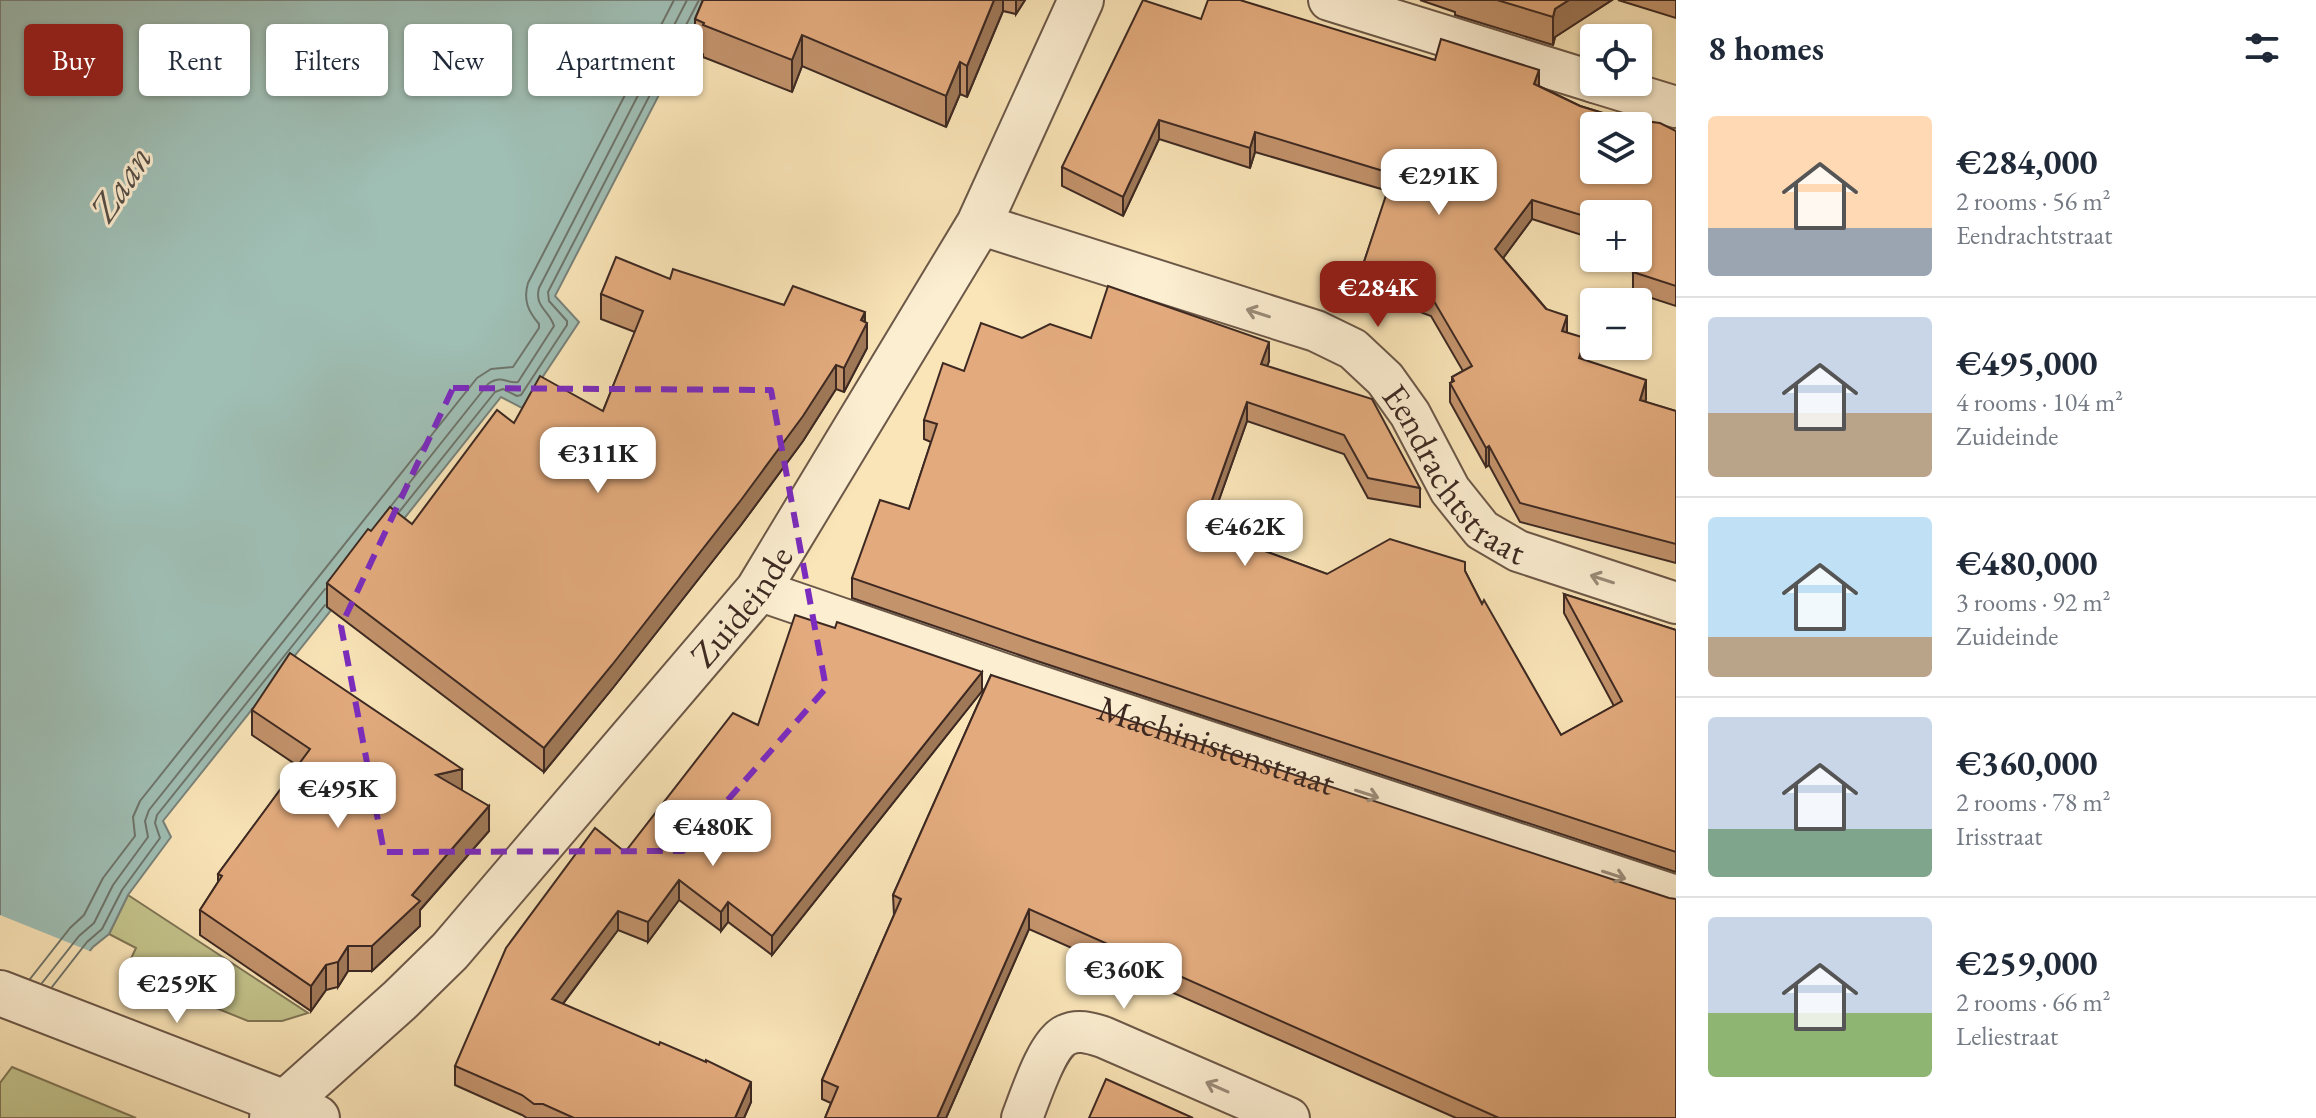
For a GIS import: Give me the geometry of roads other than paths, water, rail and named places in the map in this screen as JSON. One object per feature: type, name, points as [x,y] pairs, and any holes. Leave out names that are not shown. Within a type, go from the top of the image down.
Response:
[{"type":"street","name":"Zuideinde","points":[[292,1113],[450,951],[758,590],[979,224],[1081,0]]},
{"type":"street","points":[[1329,0],[1580,78]]},
{"type":"street","points":[[1640,96],[1676,107]]},
{"type":"street","name":"Eendrachtstraat","points":[[979,224],[1316,331],[1353,349],[1393,390],[1410,414],[1450,490],[1482,530],[1518,551],[1676,603]]},
{"type":"street","name":"Machinistenstraat","points":[[758,590],[1676,896]]},
{"type":"street","points":[[0,993],[292,1113]]},
{"type":"street","points":[[1022,1118],[1054,1044],[1066,1034],[1083,1031],[1289,1118]]},
{"type":"water","name":"Zaan","points":[[0,0],[708,0],[696,24],[528,24],[528,96],[658,96],[555,296],[579,322],[522,408],[501,397],[163,821],[171,837],[128,895],[109,934],[93,947],[0,1066]]}]
